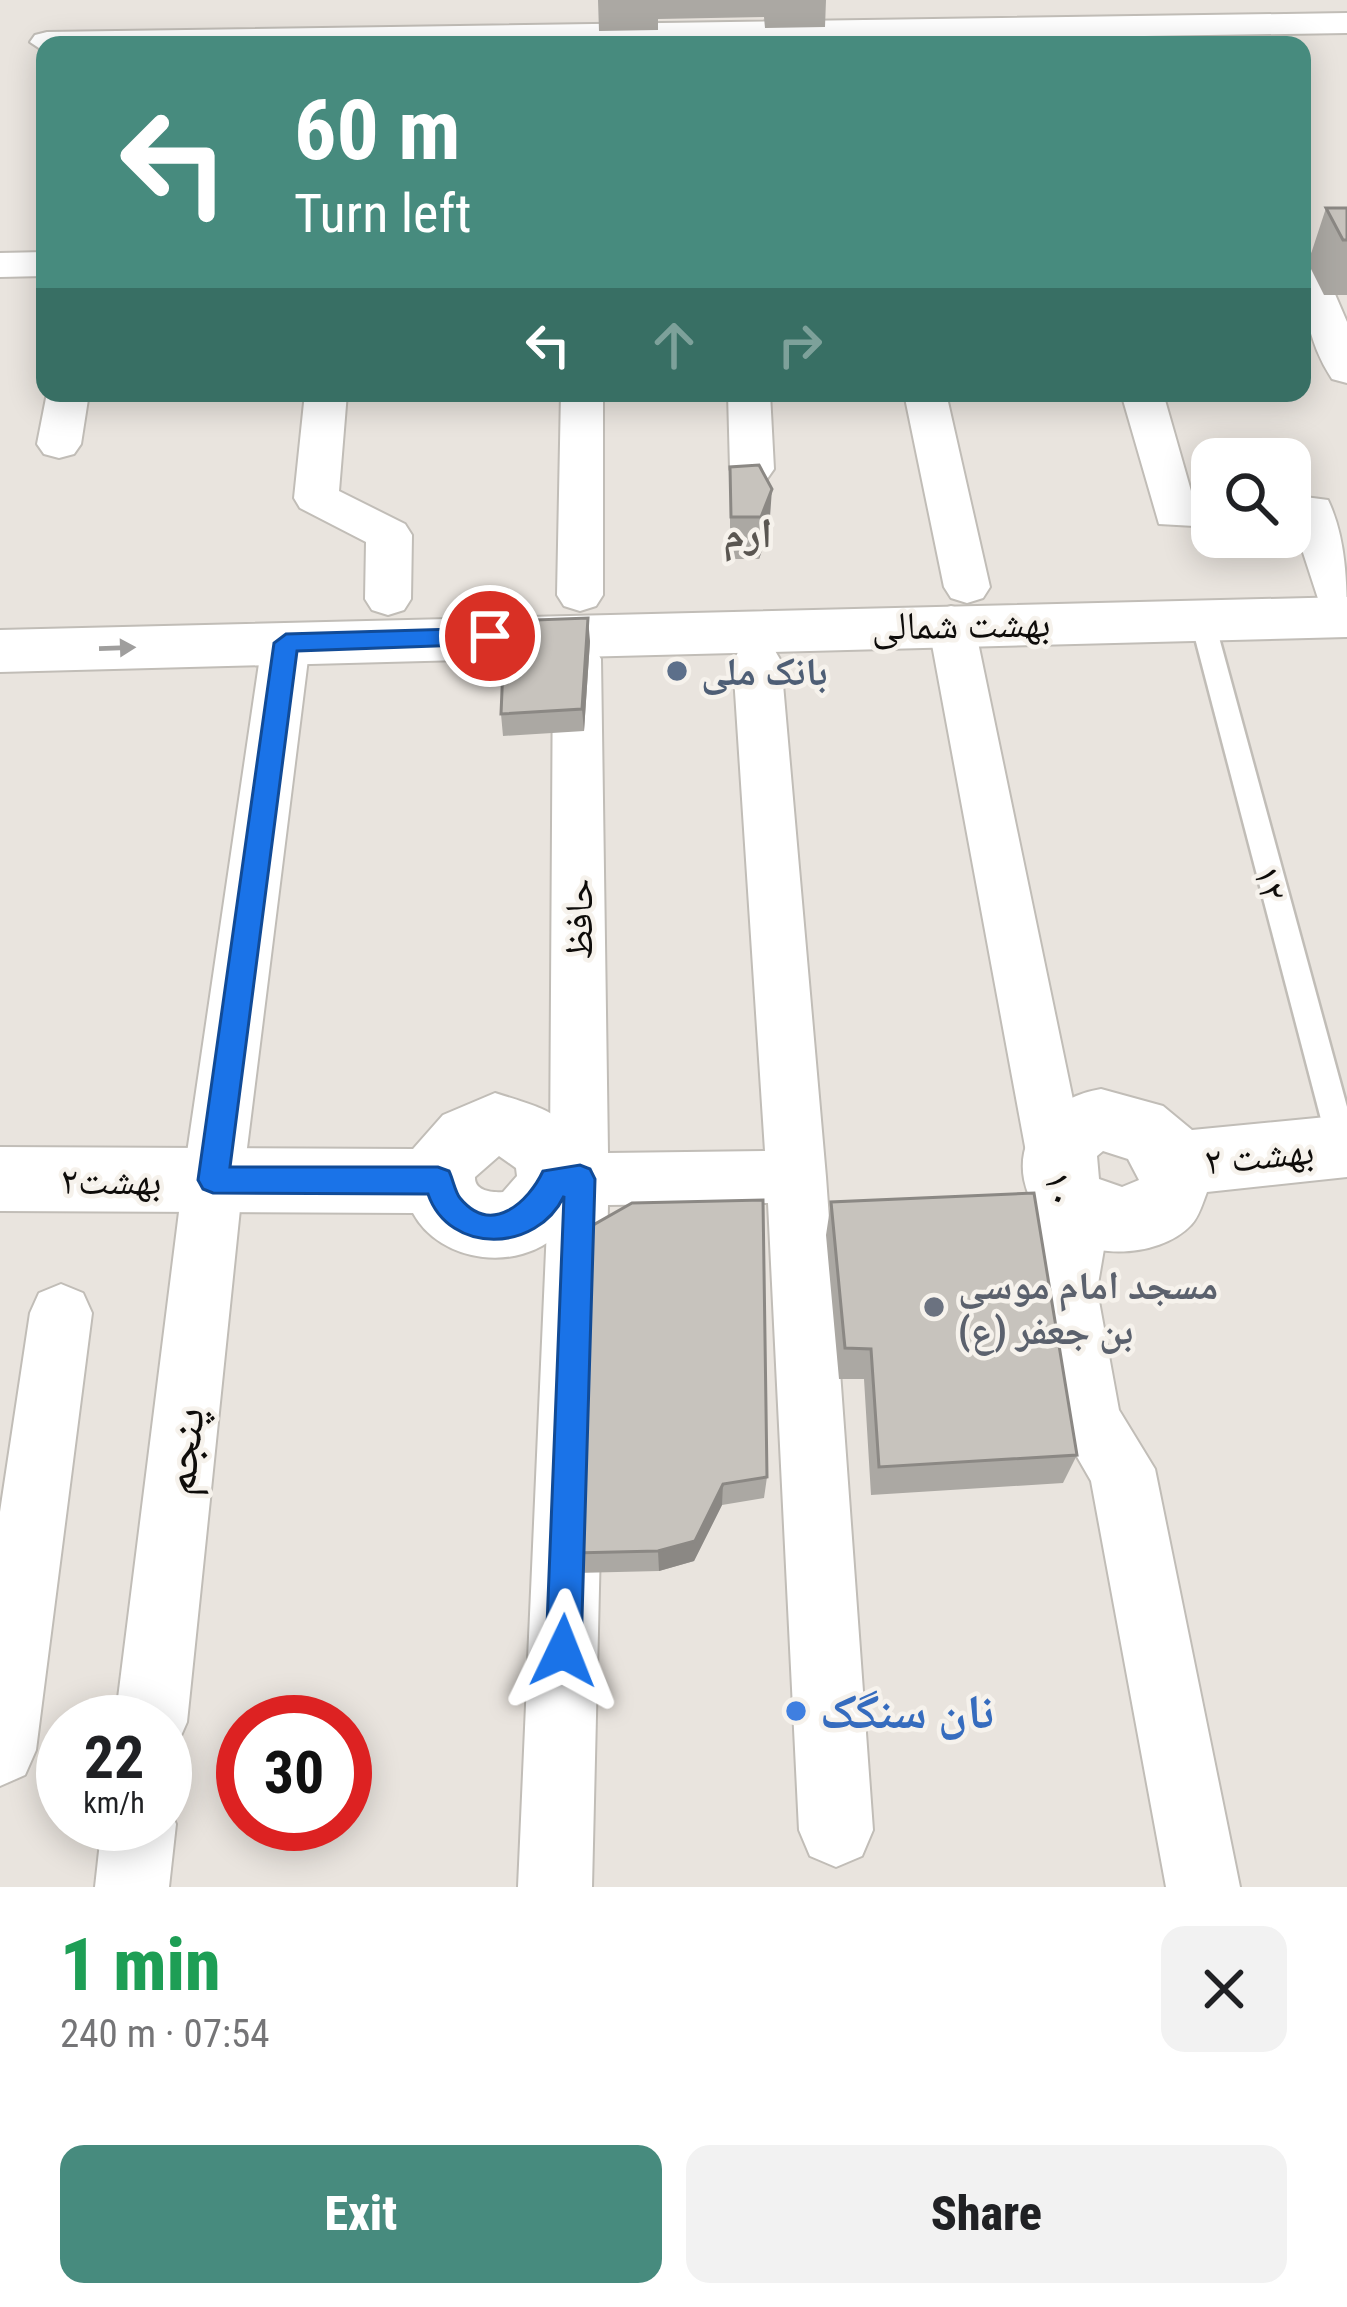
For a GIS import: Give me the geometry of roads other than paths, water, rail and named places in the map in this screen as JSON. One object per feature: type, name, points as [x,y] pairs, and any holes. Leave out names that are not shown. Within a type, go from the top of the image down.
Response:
[{"type":"main road","name":"بهشت شمالی","points":[[959,605],[1202,619],[1344,597]]},
{"type":"main road","name":"بهشت شمالی","points":[[0,651],[286,643],[579,614],[1344,597]]},
{"type":"main road","name":"بهشت شمالی","points":[[0,609],[388,599],[579,614]]},
{"type":"main road","name":"بهشت ۲","points":[[1058,1175],[1066,1193],[1099,1218],[1139,1220],[1168,1199],[1174,1183],[1172,1164],[1345,1146]]},
{"type":"main road","name":"بهشت۲","points":[[0,1179],[438,1180],[447,1206],[470,1223],[500,1228],[529,1217],[566,1179]]},
{"type":"street","points":[[755,36],[852,25],[953,35],[1041,35],[1208,34],[1347,23]]},
{"type":"street","points":[[1311,260],[1347,255]]},
{"type":"street","points":[[0,265],[36,264]]},
{"type":"street","points":[[1311,283],[1347,370]]},
{"type":"street","points":[[58,444],[66,402]]},
{"type":"street","points":[[325,402],[316,498],[389,536],[388,599]]},
{"type":"street","name":"حافظ","points":[[555,1887],[582,402]]},
{"type":"street","points":[[749,402],[752,469]]},
{"type":"street","name":"۱۰","points":[[926,402],[1058,1175],[1075,1249],[1066,1290],[1089,1422],[1122,1469],[1203,1887]]},
{"type":"street","points":[[1144,402],[1175,513],[1191,513]]},
{"type":"street","points":[[1311,510],[1344,597]]},
{"type":"street","name":"پنجم","points":[[154,1695],[213,1180],[286,643]]},
{"type":"street","points":[[757,661],[796,1177],[836,1830]]},
{"type":"street","points":[[566,1179],[796,1177]]},
{"type":"street","points":[[0,1750],[61,1313]]},
{"type":"street","points":[[132,1887],[137,1851]]},
{"type":"lane","name":"۱۲","points":[[1202,619],[1345,1146]]},
{"type":"place","name":"بانک ملی","points":[[677,671]]},
{"type":"place","name":"مسجد امام موسی بن جعفر (ع)","points":[[934,1307]]},
{"type":"place","name":"نان سنگک","points":[[796,1711]]},
{"type":"district","name":"ارم","points":[[748,533]]}]
